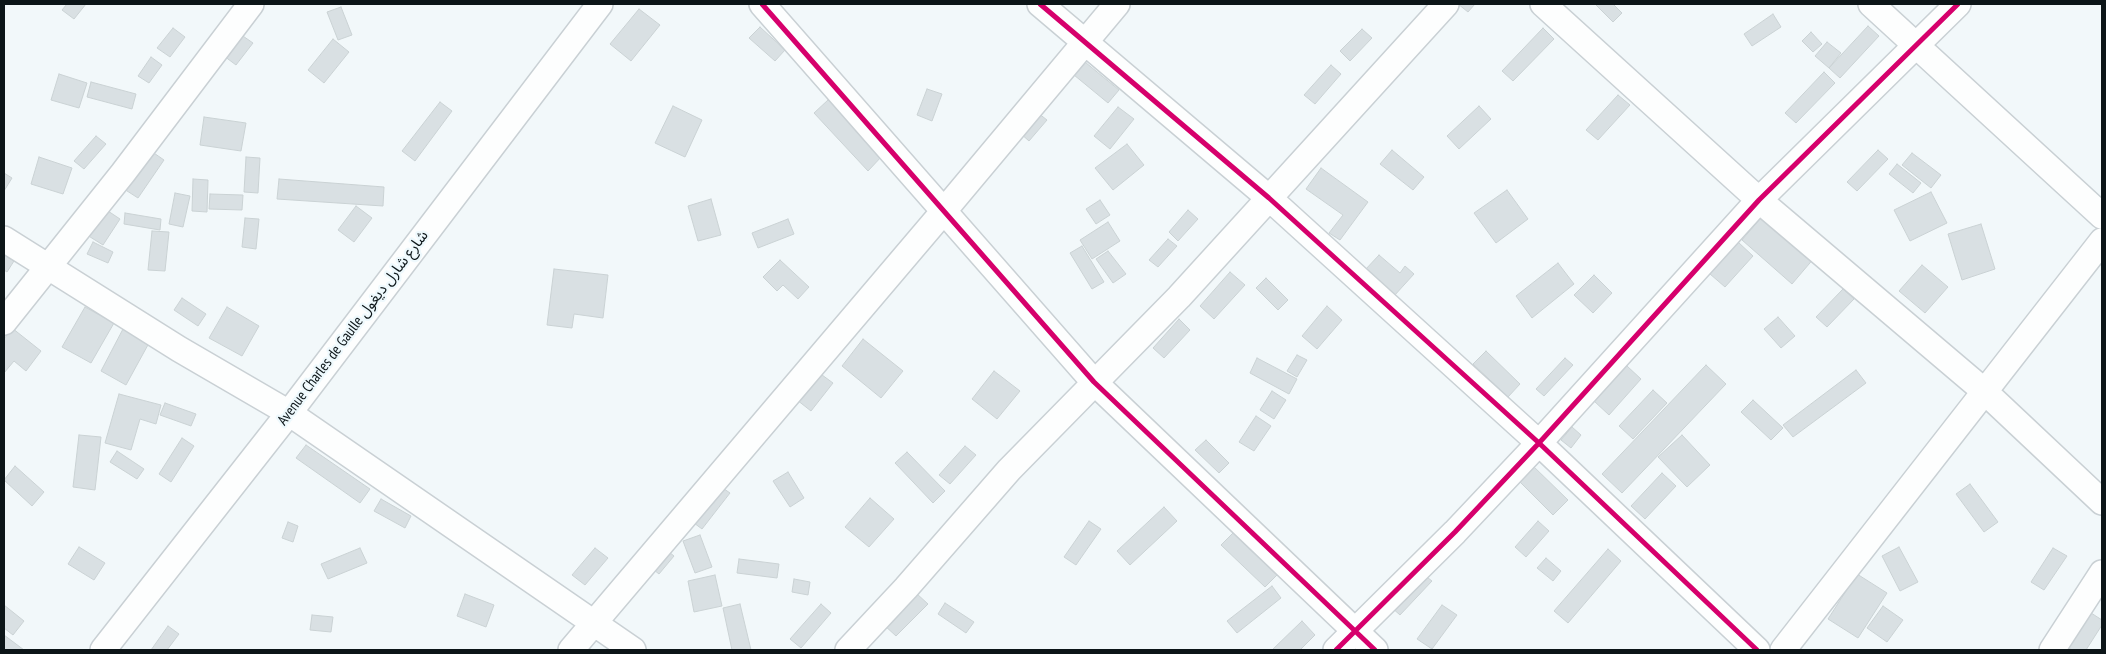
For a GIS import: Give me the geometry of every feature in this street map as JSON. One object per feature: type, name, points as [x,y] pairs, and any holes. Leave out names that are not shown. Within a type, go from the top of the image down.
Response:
[{"type":"street","points":[[4,322],[123,173],[250,4]]},
{"type":"street","name":"Avenue Charles de Gaulle شارع شارل ديغول","points":[[103,650],[289,413],[600,4]]},
{"type":"street","points":[[762,4],[1094,382],[1375,650]]},
{"type":"street","points":[[1040,4],[1269,198],[1539,443],[1757,650]]},
{"type":"street","points":[[571,650],[944,212],[1117,4]]},
{"type":"street","points":[[848,650],[906,588],[1009,470],[1166,310],[1446,4]]},
{"type":"street","points":[[1543,4],[1759,200],[1983,390],[2102,502]]},
{"type":"street","points":[[1871,4],[2102,216]]},
{"type":"street","points":[[1336,650],[1455,532],[1539,443],[1759,200],[1958,4]]},
{"type":"street","points":[[4,239],[179,349],[289,413],[593,625],[633,650]]},
{"type":"street","points":[[1783,650],[1983,390],[2102,240]]},
{"type":"street","points":[[2052,650],[2102,573]]},
{"type":"building","points":[[67,4],[86,4],[74,19],[62,10]]},
{"type":"building","points":[[1458,4],[1475,4],[1468,12]]},
{"type":"building","points":[[1595,4],[1613,4],[1622,13],[1613,22]]},
{"type":"building","points":[[341,7],[352,35],[338,40],[327,12]]},
{"type":"building","points":[[639,9],[660,25],[631,61],[610,44]]},
{"type":"building","points":[[1773,14],[1781,27],[1752,46],[1744,34]]},
{"type":"building","points":[[1868,26],[1879,36],[1840,78],[1829,68]]},
{"type":"building","points":[[760,27],[785,50],[775,61],[749,38]]},
{"type":"building","points":[[173,28],[185,37],[170,57],[157,48]]},
{"type":"building","points":[[1543,28],[1554,39],[1513,81],[1502,71]]},
{"type":"building","points":[[1362,29],[1372,38],[1350,61],[1340,51]]},
{"type":"building","points":[[1811,32],[1822,44],[1813,52],[1802,41]]},
{"type":"building","points":[[240,34],[253,43],[236,65],[224,56]]},
{"type":"building","points":[[333,39],[349,52],[324,83],[308,70]]},
{"type":"building","points":[[1827,42],[1841,53],[1829,68],[1815,56]]},
{"type":"building","points":[[151,57],[162,65],[149,83],[138,76]]},
{"type":"building","points":[[1085,62],[1119,90],[1108,103],[1074,75]]},
{"type":"building","points":[[1331,65],[1341,74],[1315,104],[1304,95]]},
{"type":"building","points":[[1824,72],[1835,83],[1796,123],[1785,113]]},
{"type":"building","points":[[59,74],[87,83],[79,108],[51,100]]},
{"type":"building","points":[[91,82],[136,94],[132,109],[87,97]]},
{"type":"building","points":[[927,89],[942,94],[932,121],[917,115]]},
{"type":"building","points":[[1618,95],[1630,105],[1598,140],[1586,130]]},
{"type":"building","points":[[828,100],[883,155],[868,171],[814,113]]},
{"type":"building","points":[[440,102],[452,111],[415,161],[402,151]]},
{"type":"building","points":[[673,106],[702,120],[685,157],[655,143]]},
{"type":"building","points":[[1479,106],[1491,119],[1459,149],[1447,136]]},
{"type":"building","points":[[1118,107],[1134,119],[1110,149],[1094,136]]},
{"type":"building","points":[[1038,113],[1047,120],[1029,141],[1020,133]]},
{"type":"building","points":[[204,117],[246,123],[241,151],[200,145]]},
{"type":"building","points":[[96,136],[106,144],[84,169],[74,161]]},
{"type":"building","points":[[1127,144],[1144,165],[1113,190],[1095,168]]},
{"type":"building","points":[[1392,150],[1424,177],[1413,190],[1380,164]]},
{"type":"building","points":[[1878,150],[1888,159],[1857,191],[1847,182]]},
{"type":"building","points":[[151,151],[164,160],[138,198],[124,189]]},
{"type":"building","points":[[1912,153],[1941,175],[1931,188],[1902,165]]},
{"type":"building","points":[[39,157],[72,168],[63,194],[31,184]]},
{"type":"building","points":[[246,157],[260,158],[258,193],[244,192]]},
{"type":"building","points":[[1897,164],[1921,183],[1913,193],[1889,174]]},
{"type":"building","points":[[1321,168],[1368,202],[1340,240],[1329,233],[1343,215],[1306,189]]},
{"type":"building","points":[[4,173],[12,178],[4,191]]},
{"type":"building","points":[[193,179],[208,180],[207,212],[192,211]]},
{"type":"building","points":[[279,179],[384,187],[383,206],[277,199]]},
{"type":"building","points":[[1507,190],[1528,219],[1496,243],[1474,213]]},
{"type":"building","points":[[1931,192],[1947,223],[1910,241],[1894,210]]},
{"type":"building","points":[[175,193],[190,196],[183,227],[169,224]]},
{"type":"building","points":[[210,194],[243,195],[242,210],[209,209]]},
{"type":"building","points":[[711,199],[721,235],[698,241],[688,206]]},
{"type":"building","points":[[1100,200],[1110,215],[1096,224],[1086,209]]},
{"type":"building","points":[[356,206],[372,218],[354,242],[338,230]]},
{"type":"building","points":[[105,209],[120,219],[103,245],[87,235]]},
{"type":"building","points":[[1188,210],[1198,219],[1178,241],[1169,232]]},
{"type":"building","points":[[125,213],[161,219],[160,230],[124,224]]},
{"type":"building","points":[[1765,213],[1815,257],[1792,284],[1742,240]]},
{"type":"building","points":[[245,218],[259,219],[256,249],[242,247]]},
{"type":"building","points":[[788,219],[794,234],[758,248],[752,233]]},
{"type":"building","points":[[1108,222],[1120,241],[1092,259],[1080,240]]},
{"type":"building","points":[[1981,224],[1995,269],[1962,280],[1948,234]]},
{"type":"building","points":[[152,231],[169,232],[165,271],[148,270]]},
{"type":"building","points":[[1168,239],[1177,246],[1158,267],[1149,260]]},
{"type":"building","points":[[93,242],[113,252],[108,263],[87,254]]},
{"type":"building","points":[[1738,242],[1753,256],[1725,287],[1710,274]]},
{"type":"building","points":[[1082,246],[1104,282],[1092,289],[1070,253]]},
{"type":"building","points":[[1108,251],[1126,274],[1113,283],[1096,259]]},
{"type":"building","points":[[4,255],[14,261],[7,272],[4,270]]},
{"type":"building","points":[[1379,255],[1400,273],[1405,266],[1414,274],[1394,296],[1365,270]]},
{"type":"building","points":[[780,260],[809,287],[798,299],[783,285],[777,291],[763,277]]},
{"type":"building","points":[[1558,263],[1574,284],[1532,318],[1516,296]]},
{"type":"building","points":[[1922,265],[1948,287],[1925,313],[1899,291]]},
{"type":"building","points":[[554,269],[608,275],[603,318],[574,314],[572,328],[547,325]]},
{"type":"building","points":[[1230,272],[1245,285],[1214,319],[1200,306]]},
{"type":"building","points":[[1594,275],[1612,293],[1593,313],[1574,295]]},
{"type":"building","points":[[1266,278],[1288,300],[1278,310],[1256,288]]},
{"type":"building","points":[[1843,289],[1854,299],[1827,327],[1816,317]]},
{"type":"building","points":[[182,298],[206,314],[198,326],[174,310]]},
{"type":"building","points":[[1327,306],[1342,320],[1317,349],[1302,336]]},
{"type":"building","points":[[85,307],[114,323],[91,363],[62,347]]},
{"type":"building","points":[[227,307],[259,326],[242,356],[209,338]]},
{"type":"building","points":[[1778,317],[1795,336],[1781,348],[1764,329]]},
{"type":"building","points":[[1179,319],[1190,330],[1164,358],[1153,348]]},
{"type":"building","points":[[12,328],[41,351],[26,371],[14,361],[4,373],[4,339]]},
{"type":"building","points":[[123,329],[149,343],[126,385],[101,371]]},
{"type":"building","points":[[863,339],[903,371],[881,398],[842,366]]},
{"type":"building","points":[[1486,351],[1520,384],[1508,397],[1473,364]]},
{"type":"building","points":[[1297,355],[1307,360],[1297,377],[1287,371]]},
{"type":"building","points":[[1257,358],[1297,379],[1289,394],[1250,373]]},
{"type":"building","points":[[1565,358],[1573,365],[1544,396],[1536,389]]},
{"type":"building","points":[[1706,365],[1726,384],[1622,493],[1602,474]]},
{"type":"building","points":[[1627,366],[1641,379],[1609,415],[1594,401]]},
{"type":"building","points":[[1856,370],[1866,383],[1793,437],[1783,425]]},
{"type":"building","points":[[994,371],[1020,391],[997,419],[972,399]]},
{"type":"building","points":[[818,372],[833,383],[811,411],[797,400]]},
{"type":"building","points":[[1653,390],[1667,403],[1633,439],[1619,426]]},
{"type":"building","points":[[1272,391],[1286,400],[1274,419],[1260,410]]},
{"type":"building","points":[[119,394],[161,405],[156,424],[140,419],[131,450],[105,443]]},
{"type":"building","points":[[1753,400],[1783,428],[1771,440],[1741,412]]},
{"type":"building","points":[[165,403],[196,414],[191,426],[160,415]]},
{"type":"building","points":[[1256,416],[1271,426],[1254,451],[1239,442]]},
{"type":"building","points":[[1572,427],[1581,435],[1571,448],[1561,440]]},
{"type":"building","points":[[79,435],[101,437],[95,490],[73,487]]},
{"type":"building","points":[[1682,435],[1710,465],[1687,487],[1658,457]]},
{"type":"building","points":[[182,438],[194,446],[171,482],[159,474]]},
{"type":"building","points":[[1206,440],[1229,463],[1219,473],[1195,450]]},
{"type":"building","points":[[306,445],[370,489],[360,503],[296,458]]},
{"type":"building","points":[[965,446],[976,455],[950,484],[939,475]]},
{"type":"building","points":[[117,451],[144,469],[137,479],[110,462]]},
{"type":"building","points":[[907,452],[945,491],[933,503],[895,463]]},
{"type":"building","points":[[1531,464],[1568,500],[1553,515],[1517,479]]},
{"type":"building","points":[[15,466],[44,492],[32,506],[4,480]]},
{"type":"building","points":[[788,472],[804,498],[790,507],[773,481]]},
{"type":"building","points":[[1662,473],[1676,486],[1645,519],[1631,506]]},
{"type":"building","points":[[717,484],[730,493],[702,529],[690,520]]},
{"type":"building","points":[[1970,484],[1998,522],[1984,532],[1956,494]]},
{"type":"building","points":[[870,498],[894,519],[869,547],[845,527]]},
{"type":"building","points":[[381,499],[411,516],[405,528],[374,511]]},
{"type":"building","points":[[1164,507],[1177,521],[1130,565],[1117,551]]},
{"type":"building","points":[[1089,521],[1101,529],[1076,565],[1064,557]]},
{"type":"building","points":[[1538,521],[1549,531],[1526,557],[1515,547]]},
{"type":"building","points":[[288,522],[298,526],[293,542],[282,538]]},
{"type":"building","points":[[1233,533],[1277,575],[1265,587],[1221,545]]},
{"type":"building","points":[[700,535],[712,567],[695,573],[683,541]]},
{"type":"building","points":[[79,547],[105,563],[94,580],[68,564]]},
{"type":"building","points":[[1899,547],[1918,582],[1900,591],[1882,556]]},
{"type":"building","points":[[360,548],[367,563],[328,579],[321,564]]},
{"type":"building","points":[[595,548],[608,558],[585,585],[572,575]]},
{"type":"building","points":[[664,548],[674,556],[659,574],[649,566]]},
{"type":"building","points":[[2053,548],[2067,556],[2044,590],[2031,582]]},
{"type":"building","points":[[1608,549],[1621,561],[1568,623],[1554,611]]},
{"type":"building","points":[[1546,558],[1561,571],[1553,581],[1537,568]]},
{"type":"building","points":[[739,559],[779,564],[777,578],[737,573]]},
{"type":"building","points":[[1423,574],[1432,581],[1400,615],[1391,607]]},
{"type":"building","points":[[1857,574],[1887,593],[1858,638],[1828,619]]},
{"type":"building","points":[[715,575],[722,606],[694,612],[688,581]]},
{"type":"building","points":[[794,579],[810,582],[808,595],[792,592]]},
{"type":"building","points":[[1272,586],[1281,598],[1237,633],[1227,621]]},
{"type":"building","points":[[916,593],[928,604],[896,636],[884,625]]},
{"type":"building","points":[[465,594],[494,605],[486,627],[457,616]]},
{"type":"building","points":[[945,603],[974,622],[966,633],[938,614]]},
{"type":"building","points":[[740,604],[751,650],[732,650],[723,608]]},
{"type":"building","points":[[821,604],[831,613],[801,648],[790,639]]},
{"type":"building","points":[[4,605],[24,621],[13,635],[4,628]]},
{"type":"building","points":[[1442,605],[1457,615],[1432,649],[1417,639]]},
{"type":"building","points":[[1883,606],[1903,620],[1887,642],[1867,628]]},
{"type":"building","points":[[2088,611],[2102,620],[2102,625],[2086,650],[2072,650],[2066,646]]},
{"type":"building","points":[[312,615],[333,617],[331,632],[310,630]]},
{"type":"building","points":[[1302,621],[1315,635],[1300,650],[1272,650]]},
{"type":"building","points":[[168,626],[179,634],[167,650],[151,650]]},
{"type":"building","points":[[4,635],[24,650],[4,650]]},
{"type":"cycle path","points":[[762,4],[1094,382],[1375,650]]},
{"type":"cycle path","points":[[1040,4],[1269,198],[1539,443],[1757,650]]},
{"type":"cycle path","points":[[1336,650],[1455,532],[1539,443],[1759,200],[1958,4]]}]
